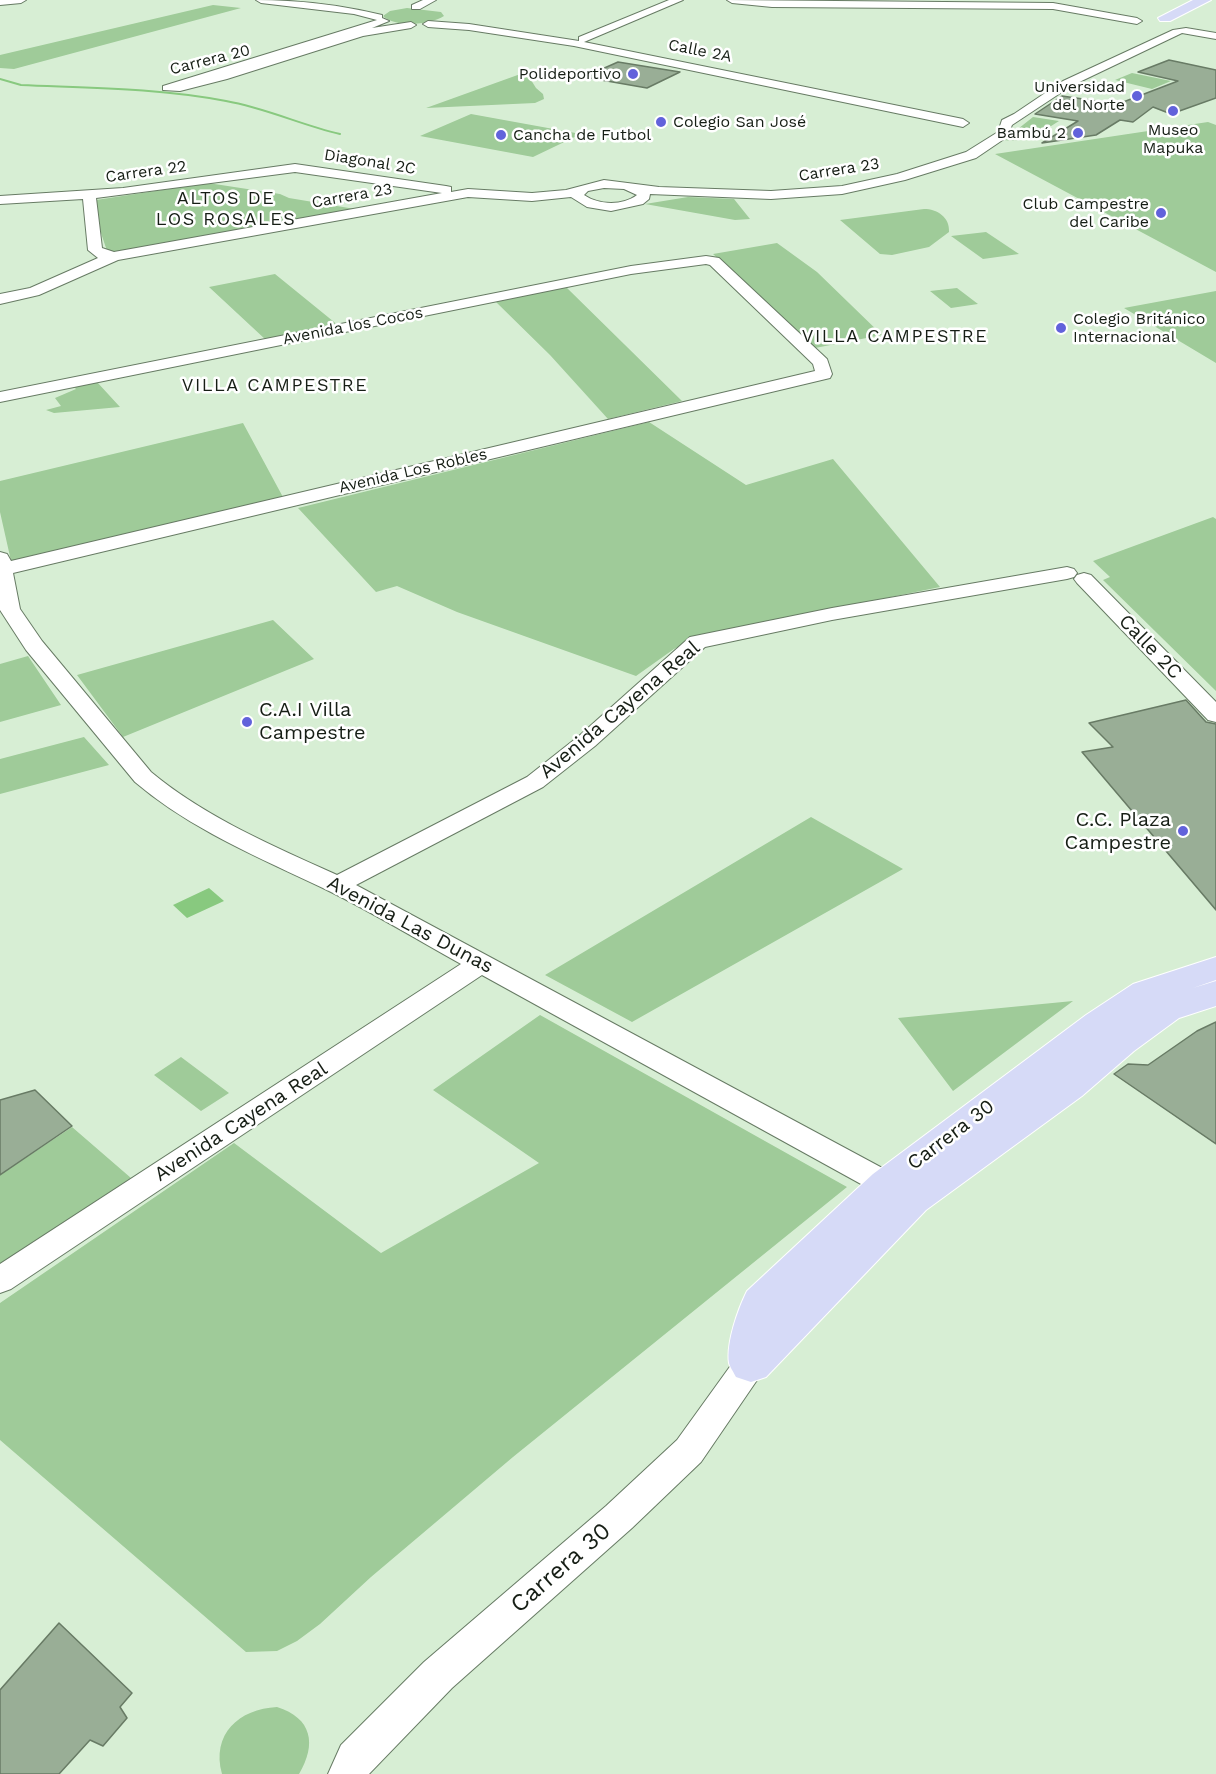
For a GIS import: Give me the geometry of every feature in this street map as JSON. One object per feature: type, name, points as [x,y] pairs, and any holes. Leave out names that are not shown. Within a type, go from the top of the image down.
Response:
[{"type":"main road","points":[[1157,18],[1204,0]]},
{"type":"main road","name":"Carrera 30","points":[[751,1364],[900,1191],[1099,1024],[1146,993],[1216,968]]},
{"type":"main road","name":"Carrera 30","points":[[900,1191],[1069,1087],[1121,1042],[1166,1010],[1216,993]]},
{"type":"street","points":[[0,2],[21,0]]},
{"type":"street","points":[[261,0],[383,14]]},
{"type":"street","points":[[292,0],[383,14],[411,25],[443,20],[442,8]]},
{"type":"street","points":[[583,39],[678,0]]},
{"type":"street","points":[[732,0],[772,4],[1053,6]]},
{"type":"street","points":[[1020,0],[1053,6],[1142,30],[1189,26]]},
{"type":"street","name":"Calle 2A","points":[[410,7],[442,8],[987,126]]},
{"type":"street","name":"Carrera 20","points":[[383,14],[167,88],[176,89],[223,77],[361,33],[411,25]]},
{"type":"street","points":[[1142,30],[1157,18],[1216,35]]},
{"type":"street","name":"Calle 2A","points":[[428,24],[469,27],[574,43],[987,126]]},
{"type":"street","name":"Carrera 23","points":[[987,126],[1016,119],[1071,82],[1189,26]]},
{"type":"street","name":"Carrera 23","points":[[0,299],[34,292],[114,256],[447,193],[508,197],[546,196],[615,184],[638,194],[793,195],[842,190],[900,177],[965,157],[987,126],[1034,90],[1125,49],[1142,30]]},
{"type":"street","name":"Diagonal 2C","points":[[295,168],[447,193]]},
{"type":"street","name":"Carrera 22","points":[[0,200],[89,196],[295,168]]},
{"type":"street","points":[[584,188],[577,194],[577,197],[587,203]]},
{"type":"street","name":"Carrera 23","points":[[447,193],[511,202],[587,203],[617,206],[638,194]]},
{"type":"street","points":[[89,196],[95,250],[104,255],[114,256]]},
{"type":"street","name":"Avenida Los Robles","points":[[1,564],[824,374],[821,362],[714,261],[706,260]]},
{"type":"street","name":"Avenida los Cocos","points":[[0,397],[631,270],[706,260]]},
{"type":"street","name":"Avenida Las Dunas","points":[[1,564],[10,609],[28,636],[143,777],[161,792],[262,850],[338,885],[900,1191]]},
{"type":"street","name":"Avenida Cayena Real","points":[[338,885],[535,782],[611,720],[698,642],[832,614],[1075,573]]},
{"type":"street","name":"Calle 2C","points":[[1075,573],[1212,711]]},
{"type":"street","name":"Avenida Cayena Real","points":[[0,1280],[482,963]]},
{"type":"street","name":"Carrera 30","points":[[351,1766],[438,1675],[619,1517],[689,1451],[751,1364]]},
{"type":"shaded area","points":[[213,5],[241,8],[14,69],[0,68],[0,55]]},
{"type":"shaded area","points":[[407,8],[441,12],[444,16],[422,23],[404,24],[383,16],[390,11]]},
{"type":"shaded area","points":[[526,72],[536,88],[543,94],[544,99],[535,103],[426,108]]},
{"type":"shaded area","points":[[1132,73],[1171,81],[1152,89],[1115,80]]},
{"type":"shaded area","name":"Cancha de Futbol","points":[[471,114],[581,134],[533,157],[420,136]]},
{"type":"shaded area","points":[[1033,117],[1059,121],[1027,139],[1004,140]]},
{"type":"shaded area","name":"Club Campestre del Caribe","points":[[1208,122],[1216,125],[1216,272],[995,154]]},
{"type":"shaded area","points":[[208,183],[361,210],[114,253],[107,251],[91,203],[96,200]]},
{"type":"shaded area","points":[[688,197],[734,199],[750,219],[735,220],[645,204]]},
{"type":"shaded area","points":[[924,209],[934,210],[942,215],[947,222],[949,232],[929,247],[892,255],[880,254],[840,220]]},
{"type":"shaded area","points":[[986,232],[1019,254],[983,259],[951,236]]},
{"type":"shaded area","points":[[777,243],[817,272],[882,335],[815,348],[713,254]]},
{"type":"shaded area","points":[[275,274],[339,326],[266,340],[209,287]]},
{"type":"shaded area","points":[[566,287],[682,401],[608,419],[550,355],[496,302]]},
{"type":"shaded area","points":[[957,288],[978,304],[951,308],[930,291]]},
{"type":"shaded area","points":[[1216,291],[1216,363],[1124,308]]},
{"type":"shaded area","points":[[97,382],[120,407],[54,413],[46,410],[61,406],[55,398],[76,389],[74,387]]},
{"type":"shaded area","points":[[649,422],[746,485],[833,459],[940,587],[700,636],[674,649],[636,676],[457,612],[397,586],[376,592],[298,508]]},
{"type":"shaded area","points":[[243,423],[284,499],[19,563],[11,561],[0,512],[0,481]]},
{"type":"shaded area","points":[[1213,517],[1216,519],[1216,691],[1103,580],[1110,577],[1093,561]]},
{"type":"shaded area","points":[[273,620],[314,659],[123,737],[77,675]]},
{"type":"shaded area","points":[[28,656],[61,705],[0,722],[0,664]]},
{"type":"shaded area","points":[[84,737],[109,765],[0,794],[0,759]]},
{"type":"shaded area","points":[[811,817],[903,869],[632,1022],[545,975]]},
{"type":"shaded area","points":[[209,888],[224,901],[187,918],[173,905]]},
{"type":"shaded area","points":[[1073,1001],[953,1091],[898,1018]]},
{"type":"shaded area","points":[[540,1015],[847,1187],[513,1457],[371,1577],[320,1624],[297,1641],[277,1651],[246,1652],[0,1440],[0,1303],[234,1143],[381,1253],[539,1163],[433,1090]]},
{"type":"shaded area","points":[[181,1057],[229,1093],[201,1111],[154,1075]]},
{"type":"shaded area","points":[[72,1127],[131,1178],[0,1264],[0,1175]]},
{"type":"shaded area","points":[[277,1707],[298,1718],[308,1733],[308,1752],[299,1774],[222,1774],[221,1747],[231,1726],[251,1713]]},
{"type":"building","points":[[1169,60],[1216,70],[1216,98],[1171,114],[1153,107],[1133,122],[1120,120],[1096,135],[1042,143],[1078,121],[1035,114],[1062,96],[1118,104],[1178,81],[1138,72]]},
{"type":"building","name":"Polideportivo","points":[[618,62],[680,72],[647,88],[584,77]]},
{"type":"building","name":"C.C. Plaza Campestre","points":[[1186,700],[1206,722],[1216,724],[1216,910],[1082,752],[1113,747],[1089,723]]},
{"type":"building","points":[[1216,1022],[1216,1144],[1114,1074],[1128,1064],[1148,1065],[1197,1031]]},
{"type":"building","points":[[35,1090],[72,1126],[0,1175],[0,1100]]},
{"type":"building","points":[[59,1623],[132,1693],[120,1707],[127,1718],[103,1746],[90,1740],[59,1774],[0,1774],[0,1690]]},
{"type":"waterway","points":[[0,79],[21,85],[124,89],[175,93],[226,101],[340,134]]},
{"type":"place","name":"Polideportivo","points":[[633,74]]},
{"type":"place","name":"Universidad del Norte","points":[[1137,96]]},
{"type":"place","name":"Museo Mapuka","points":[[1173,111]]},
{"type":"place","name":"Colegio San José","points":[[661,122]]},
{"type":"place","name":"Bambú 2","points":[[1078,133]]},
{"type":"place","name":"Cancha de Futbol","points":[[501,135]]},
{"type":"place","name":"Club Campestre del Caribe","points":[[1161,213]]},
{"type":"place","name":"Colegio Británico Internacional","points":[[1061,328]]},
{"type":"place","name":"C.A.I Villa Campestre","points":[[247,722]]},
{"type":"place","name":"C.C. Plaza Campestre","points":[[1183,831]]},
{"type":"district","name":"ALTOS DE LOS ROSALES","points":[[226,209]]},
{"type":"district","name":"VILLA CAMPESTRE","points":[[895,337]]},
{"type":"district","name":"VILLA CAMPESTRE","points":[[275,386]]}]
